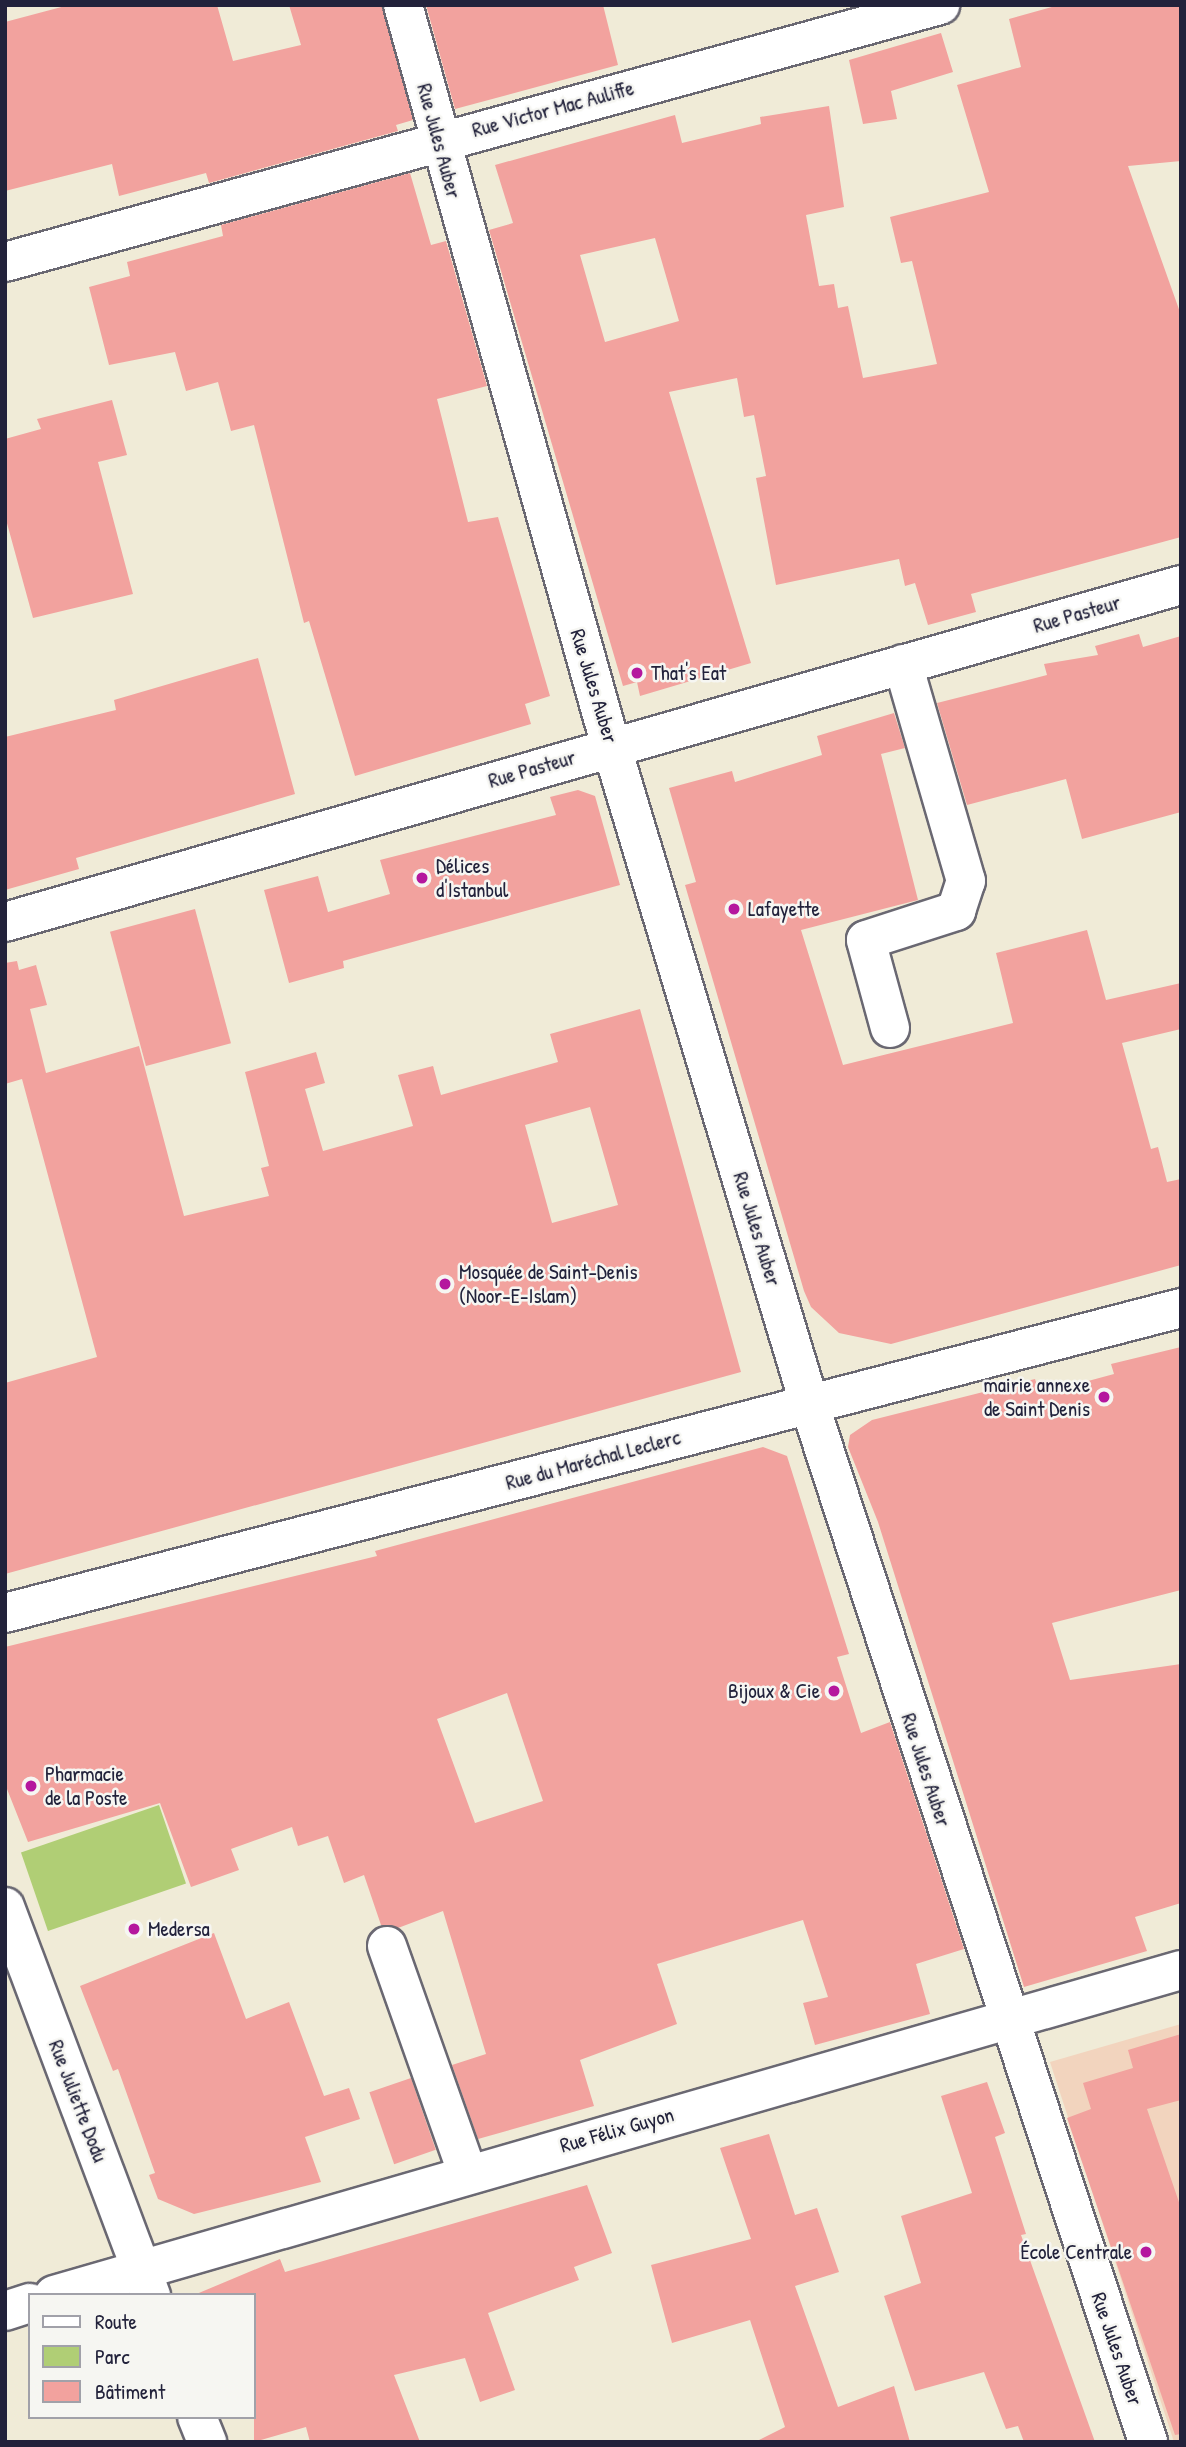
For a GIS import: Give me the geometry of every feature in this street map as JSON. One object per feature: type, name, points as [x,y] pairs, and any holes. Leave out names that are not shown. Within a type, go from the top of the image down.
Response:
[{"type":"street","name":"Rue Jules Auber","points":[[403,5],[437,140],[613,747],[809,1403],[1006,2022],[1148,2442]]},
{"type":"street","name":"Rue Victor Mac Auliffe","points":[[5,262],[437,140],[940,5]]},
{"type":"street","name":"Rue Pasteur","points":[[5,922],[1181,585]]},
{"type":"street","points":[[890,1028],[866,940],[956,911],[966,881],[903,664]]},
{"type":"street","name":"Rue du Maréchal Leclerc","points":[[5,1614],[1181,1308]]},
{"type":"street","name":"Rue Juliette Dodu","points":[[5,1907],[146,2281]]},
{"type":"street","points":[[387,1946],[467,2172]]},
{"type":"street","name":"Rue Félix Guyon","points":[[67,2293],[146,2281],[467,2172],[1006,2022],[1181,1970]]},
{"type":"street","points":[[5,2311],[28,2304]]},
{"type":"street","points":[[198,2419],[207,2442]]},
{"type":"shaded area","name":"École Centrale","points":[[1181,2024],[1181,2442],[1174,2442],[1050,2062]]},
{"type":"green space","points":[[159,1805],[186,1883],[48,1931],[21,1853]]},
{"type":"building","points":[[69,5],[217,5],[233,61],[301,45],[289,5],[382,5],[413,120],[396,125],[398,131],[209,183],[206,173],[119,196],[112,164],[5,191],[5,22]]},
{"type":"building","points":[[426,5],[603,5],[618,65],[455,109]]},
{"type":"building","points":[[1059,5],[1181,5],[1181,161],[1128,166],[1181,315],[1181,537],[971,594],[976,612],[928,625],[915,583],[905,586],[899,559],[776,585],[756,478],[766,476],[754,415],[744,417],[737,378],[669,392],[751,663],[640,696],[637,682],[623,686],[489,230],[513,223],[495,165],[675,115],[682,143],[761,124],[760,117],[829,106],[844,207],[806,215],[819,286],[834,284],[838,308],[848,306],[863,378],[937,364],[912,261],[901,263],[890,217],[989,192],[957,85],[1021,67],[1009,19]],"holes":[[[655,238],[679,321],[605,342],[580,255]]]},
{"type":"building","points":[[941,33],[953,72],[891,91],[897,119],[863,124],[849,60]]},
{"type":"building","points":[[410,173],[431,245],[446,241],[487,386],[437,399],[468,522],[498,517],[550,696],[525,704],[531,724],[355,776],[309,621],[304,623],[254,425],[231,431],[218,382],[186,391],[175,352],[109,365],[89,287],[130,276],[127,262],[223,236],[221,225]]},
{"type":"building","points":[[112,400],[127,455],[98,462],[133,594],[33,618],[5,516],[5,439],[41,429],[37,419]]},
{"type":"building","points":[[1139,634],[1143,647],[1181,636],[1181,812],[1082,839],[1066,779],[967,805],[937,703],[1047,675],[1044,664],[1098,655],[1095,646]]},
{"type":"building","points":[[258,658],[295,794],[76,858],[79,869],[5,890],[5,737],[116,710],[114,700]]},
{"type":"building","points":[[894,713],[905,748],[881,754],[918,900],[801,930],[843,1065],[1013,1023],[996,953],[1087,930],[1106,1000],[1181,983],[1181,1029],[1122,1043],[1151,1149],[1158,1147],[1167,1182],[1181,1179],[1181,1265],[891,1344],[839,1333],[811,1307],[804,1291],[685,885],[696,882],[669,788],[732,771],[735,782],[822,755],[817,736]]},
{"type":"building","points":[[578,790],[595,796],[620,885],[343,961],[344,968],[289,983],[264,890],[318,876],[328,912],[390,894],[380,860],[556,815],[550,797]]},
{"type":"building","points":[[195,909],[231,1043],[146,1066],[110,932]]},
{"type":"building","points":[[17,961],[19,970],[36,965],[47,1005],[30,1009],[46,1073],[139,1046],[184,1216],[269,1196],[261,1168],[269,1166],[245,1072],[316,1052],[325,1083],[305,1089],[323,1151],[413,1126],[398,1075],[433,1066],[441,1095],[558,1062],[550,1034],[640,1009],[741,1372],[5,1574],[5,1383],[97,1357],[22,1079],[5,1084],[5,963]],"holes":[[[590,1107],[618,1205],[552,1223],[525,1125]]]},
{"type":"building","points":[[1181,1347],[1181,1590],[1052,1623],[1070,1680],[1181,1664],[1181,1903],[1135,1917],[1147,1951],[1024,1987],[878,1522],[848,1447],[850,1435],[872,1420],[1035,1379],[1040,1394],[1114,1374],[1111,1364]]},
{"type":"building","points":[[763,1447],[787,1456],[849,1654],[837,1657],[861,1733],[890,1722],[964,1949],[916,1964],[930,2014],[815,2045],[803,2003],[828,1997],[803,1920],[657,1964],[677,2024],[580,2060],[594,2106],[478,2139],[452,2065],[486,2054],[443,1911],[398,1928],[381,1925],[364,1875],[344,1883],[328,1836],[298,1846],[292,1827],[231,1849],[239,1870],[191,1887],[160,1803],[28,1842],[5,1784],[5,1647],[377,1556],[375,1551]],"holes":[[[507,1693],[543,1801],[475,1823],[437,1719]]]},
{"type":"building","points":[[214,1933],[246,2019],[289,2002],[324,2096],[349,2088],[360,2119],[305,2137],[321,2182],[194,2214],[158,2199],[149,2175],[155,2173],[118,2069],[113,2071],[80,1986]]},
{"type":"building","name":"École Centrale","points":[[1181,2034],[1181,2100],[1147,2109],[1181,2208],[1181,2434],[1175,2435],[1067,2118],[1091,2109],[1083,2083],[1133,2068],[1128,2050]]},
{"type":"building","points":[[411,2078],[436,2150],[394,2164],[369,2092]]},
{"type":"building","points":[[987,2082],[1005,2133],[995,2137],[1026,2234],[1021,2235],[1095,2442],[1024,2442],[1018,2426],[1006,2429],[984,2372],[915,2391],[884,2296],[921,2283],[901,2216],[972,2193],[941,2096]]},
{"type":"building","points":[[769,2134],[795,2215],[817,2208],[839,2272],[795,2286],[838,2407],[894,2386],[910,2442],[755,2442],[785,2427],[750,2320],[672,2343],[651,2265],[751,2239],[720,2148]]},
{"type":"building","points":[[587,2185],[612,2253],[574,2267],[579,2280],[488,2313],[515,2390],[480,2402],[465,2358],[394,2375],[420,2442],[310,2442],[306,2427],[254,2442],[256,2293],[199,2293],[280,2259],[285,2272]]},
{"type":"place","name":"That's Eat","points":[[637,673]]},
{"type":"place","name":"Délices d'Istanbul","points":[[422,878]]},
{"type":"place","name":"Lafayette","points":[[734,909]]},
{"type":"place","name":"Mosquée de Saint-Denis (Noor-E-Islam)","points":[[445,1284]]},
{"type":"place","name":"mairie annexe de Saint Denis","points":[[1104,1397]]},
{"type":"place","name":"Bijoux & Cie","points":[[834,1691]]},
{"type":"place","name":"Pharmacie de la Poste","points":[[31,1786]]},
{"type":"place","name":"Medersa","points":[[134,1929]]},
{"type":"place","name":"École Centrale","points":[[1146,2252]]}]
